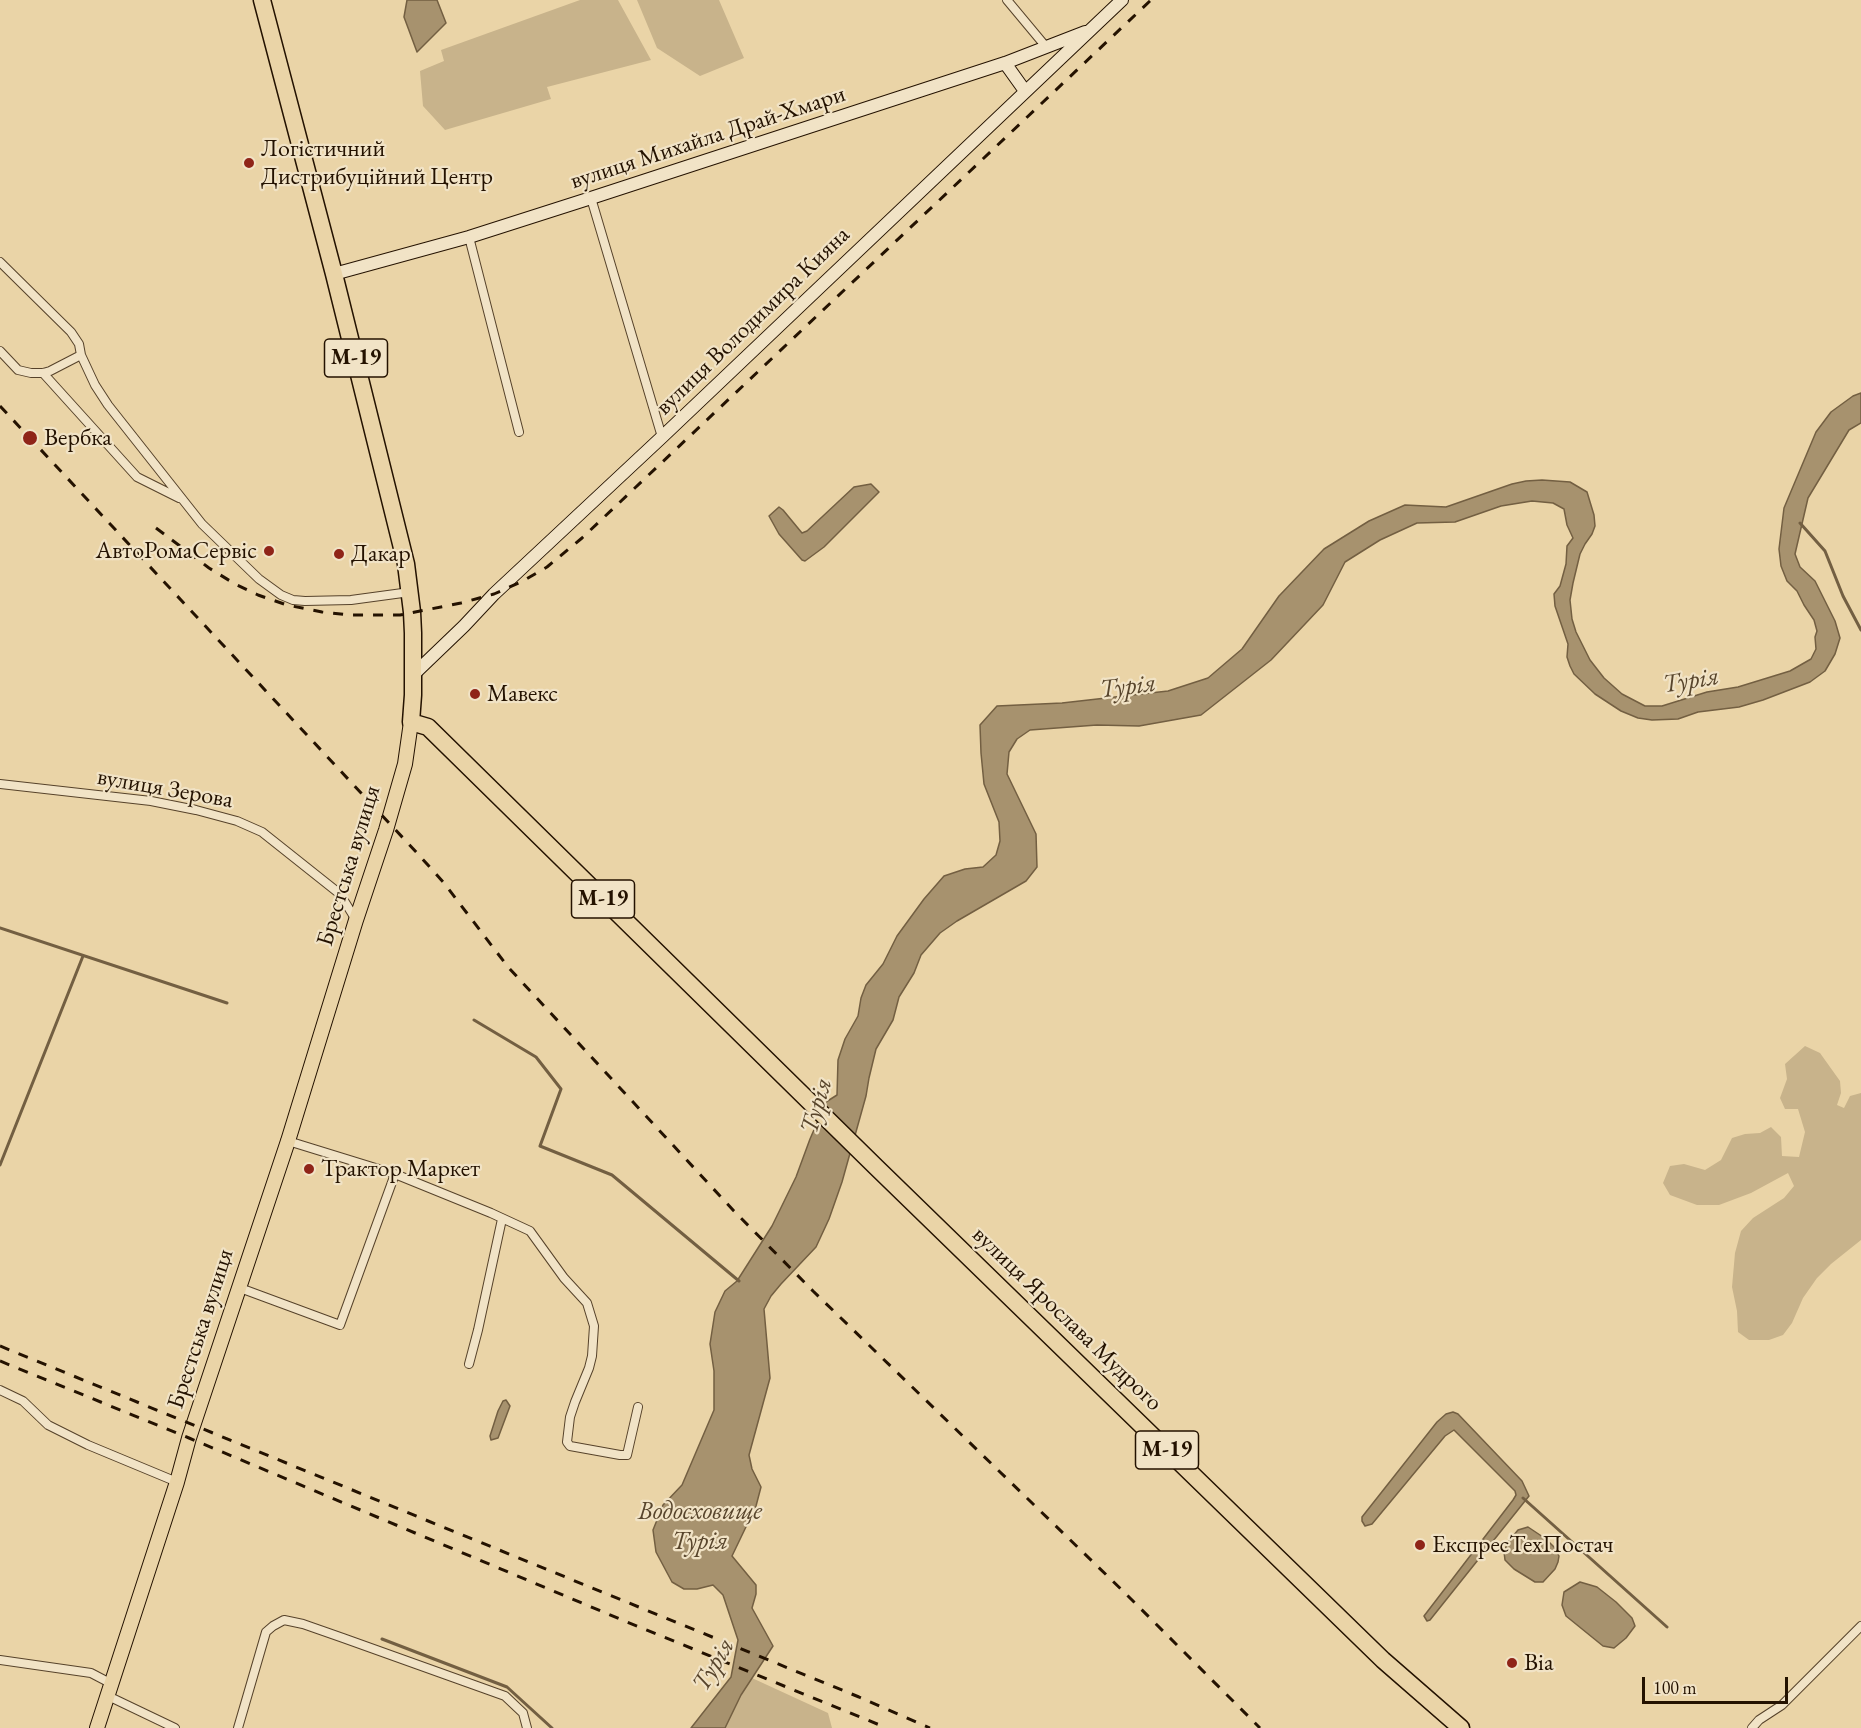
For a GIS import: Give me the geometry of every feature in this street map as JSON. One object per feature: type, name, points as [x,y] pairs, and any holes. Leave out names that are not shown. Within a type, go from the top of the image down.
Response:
[{"type":"highway","name":"Брестська вулиця","points":[[262,0],[334,274],[406,564],[412,612],[414,674],[411,722]]},
{"type":"highway","name":"вулиця Ярослава Мудрого","points":[[411,722],[428,727],[1383,1660],[1461,1728]]},
{"type":"main road","name":"вулиця Володимира Кияна","points":[[414,674],[494,594],[1122,0]]},
{"type":"main road","name":"вулиця Михайла Драй-Хмари","points":[[334,274],[469,237],[591,198],[1005,63],[1092,29]]},
{"type":"main road","points":[[1005,63],[1025,91]]},
{"type":"main road","name":"Брестська вулиця","points":[[98,1728],[189,1438],[288,1141],[398,792],[411,722]]},
{"type":"street","points":[[1007,0],[1047,48]]},
{"type":"street","points":[[591,198],[662,437]]},
{"type":"street","points":[[469,237],[519,432]]},
{"type":"street","points":[[0,262],[71,332],[79,344],[81,355],[95,385],[108,405],[182,500],[208,531],[271,589],[293,600],[327,602],[410,592]]},
{"type":"street","points":[[0,351],[18,370],[43,373],[81,355]]},
{"type":"street","points":[[43,373],[137,477],[182,500]]},
{"type":"street","name":"вулиця Зерова","points":[[0,784],[151,801],[237,821],[262,832],[340,894],[356,920]]},
{"type":"street","points":[[288,1141],[395,1174],[530,1231],[564,1278],[587,1303],[592,1318],[594,1337],[592,1356],[573,1410],[567,1442],[570,1446],[627,1455],[638,1407]]},
{"type":"street","points":[[240,1288],[340,1325],[395,1174]]},
{"type":"street","points":[[469,1364],[502,1219]]},
{"type":"street","points":[[0,1390],[23,1401],[48,1425],[88,1445],[177,1482]]},
{"type":"street","points":[[238,1728],[267,1632],[284,1620],[303,1624],[379,1650],[505,1696],[523,1713],[527,1728]]},
{"type":"street","points":[[1752,1728],[1759,1720],[1782,1705],[1861,1626]]},
{"type":"street","points":[[0,1660],[91,1673],[110,1690],[175,1728]]},
{"type":"shaded area","points":[[580,0],[618,0],[651,60],[547,87],[551,99],[445,130],[423,106],[420,71],[444,61],[441,50]]},
{"type":"shaded area","points":[[637,0],[719,0],[744,58],[700,76],[657,48]]},
{"type":"shaded area","points":[[1805,1046],[1820,1053],[1840,1081],[1841,1093],[1837,1105],[1844,1108],[1850,1096],[1861,1093],[1861,1240],[1817,1278],[1783,1335],[1769,1340],[1749,1340],[1738,1332],[1732,1287],[1735,1253],[1741,1231],[1753,1218],[1784,1198],[1794,1186],[1788,1173],[1751,1193],[1719,1205],[1697,1205],[1670,1195],[1663,1183],[1670,1166],[1684,1164],[1705,1170],[1721,1160],[1732,1138],[1760,1133],[1771,1127],[1781,1137],[1782,1156],[1799,1157],[1805,1132],[1798,1109],[1785,1109],[1780,1098],[1787,1079],[1785,1064]]},
{"type":"shaded area","points":[[752,1678],[828,1713],[832,1728],[725,1728]]},
{"type":"water","points":[[407,0],[437,0],[446,23],[417,52],[404,17]]},
{"type":"water","name":"Водосховище Турія","points":[[1861,393],[1861,423],[1849,430],[1808,498],[1795,554],[1800,567],[1815,581],[1835,621],[1840,638],[1835,654],[1825,671],[1810,682],[1739,707],[1698,712],[1678,719],[1652,720],[1638,718],[1621,711],[1595,694],[1574,674],[1570,666],[1567,657],[1568,644],[1555,606],[1554,594],[1560,586],[1566,564],[1567,546],[1573,538],[1567,525],[1564,509],[1553,503],[1532,501],[1501,506],[1455,522],[1417,523],[1380,540],[1345,562],[1323,605],[1271,660],[1201,715],[1139,726],[1097,725],[1030,730],[1017,739],[1009,752],[1007,774],[1036,834],[1037,867],[1026,881],[940,933],[921,955],[914,973],[899,997],[893,1020],[876,1049],[866,1096],[829,1219],[816,1247],[781,1284],[764,1309],[770,1378],[749,1455],[752,1469],[761,1487],[756,1506],[732,1556],[756,1585],[752,1608],[773,1646],[741,1695],[725,1728],[691,1728],[731,1677],[738,1640],[723,1595],[713,1585],[684,1589],[672,1582],[656,1552],[653,1530],[663,1505],[682,1485],[714,1410],[714,1371],[710,1344],[715,1312],[725,1291],[737,1281],[772,1226],[796,1177],[826,1102],[837,1095],[838,1060],[845,1039],[858,1016],[866,985],[883,964],[897,936],[944,876],[965,869],[983,867],[996,855],[1000,841],[999,822],[984,784],[980,725],[997,706],[1062,703],[1168,691],[1208,678],[1242,649],[1279,596],[1324,549],[1369,521],[1405,505],[1446,507],[1526,481],[1570,482],[1587,492],[1595,526],[1580,554],[1570,600],[1572,619],[1590,660],[1604,678],[1622,694],[1645,706],[1662,706],[1790,671],[1811,659],[1816,649],[1817,631],[1814,620],[1797,591],[1787,581],[1781,566],[1779,549],[1784,508],[1816,432],[1831,412]]},
{"type":"water","points":[[871,484],[879,492],[824,547],[805,561],[779,534],[769,516],[779,507],[802,533],[807,531],[854,487]]},
{"type":"water","points":[[506,1400],[510,1406],[498,1438],[491,1440],[490,1436],[498,1411],[503,1401]]},
{"type":"water","points":[[1453,1412],[1458,1414],[1522,1481],[1529,1496],[1427,1621],[1424,1616],[1513,1500],[1516,1495],[1515,1491],[1454,1430],[1445,1436],[1372,1524],[1365,1526],[1362,1517],[1437,1422],[1446,1414]]},
{"type":"water","points":[[1528,1527],[1546,1539],[1559,1556],[1555,1569],[1543,1582],[1535,1582],[1514,1569],[1505,1560],[1504,1552],[1508,1542],[1518,1530]]},
{"type":"water","points":[[1580,1582],[1597,1587],[1632,1618],[1635,1626],[1614,1648],[1603,1646],[1566,1616],[1562,1605],[1564,1592]]},
{"type":"waterway","points":[[1800,523],[1825,551],[1843,596],[1861,630]]},
{"type":"waterway","points":[[0,928],[227,1003]]},
{"type":"waterway","points":[[0,1165],[83,956]]},
{"type":"waterway","points":[[474,1020],[536,1057],[561,1089],[540,1146],[612,1175],[739,1281]]},
{"type":"waterway","points":[[1523,1498],[1667,1627]]},
{"type":"waterway","points":[[382,1639],[507,1687],[552,1728]]},
{"type":"railway","points":[[156,528],[209,568],[235,584],[287,605],[322,612],[349,615],[400,615],[461,603],[494,594],[521,582],[547,567],[582,538],[1151,0]]},
{"type":"railway","points":[[0,406],[418,854],[444,883],[508,967],[733,1210],[1260,1728]]},
{"type":"railway","points":[[0,1346],[930,1728]]},
{"type":"railway","points":[[0,1361],[887,1728]]},
{"type":"place","name":"Логістичний Дистрибуційний Центр","points":[[249,163]]},
{"type":"place","name":"Вербка","points":[[30,438]]},
{"type":"place","name":"АвтоРомаСервіс","points":[[269,551]]},
{"type":"place","name":"Дакар","points":[[339,554]]},
{"type":"place","name":"Мавекс","points":[[475,694]]},
{"type":"place","name":"Трактор Маркет","points":[[309,1169]]},
{"type":"place","name":"ЕкспресТехПостач","points":[[1420,1545]]},
{"type":"place","name":"Віа","points":[[1512,1663]]},
{"type":"water label","name":"Турія","points":[[1691,681]]},
{"type":"water label","name":"Турія","points":[[1128,687]]},
{"type":"water label","name":"Турія","points":[[817,1106]]},
{"type":"water label","name":"Турія","points":[[714,1665]]}]
